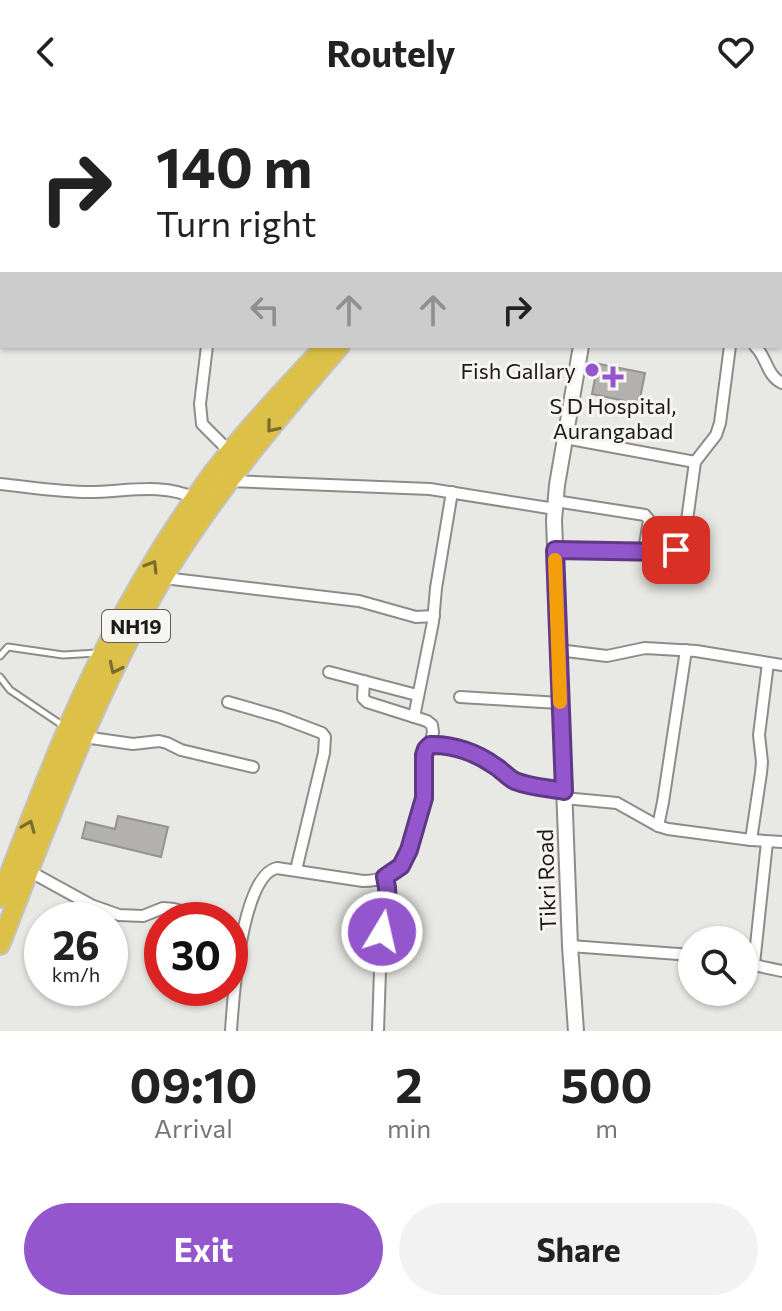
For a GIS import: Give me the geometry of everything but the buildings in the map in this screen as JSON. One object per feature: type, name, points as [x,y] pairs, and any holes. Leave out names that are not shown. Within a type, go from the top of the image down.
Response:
[{"type":"highway","name":"NH19","points":[[0,945],[29,871],[102,653],[151,566],[195,498],[230,452],[323,348]]},
{"type":"highway","name":"NH19","points":[[0,898],[76,733],[164,578],[229,481],[338,348]]},
{"type":"street","points":[[207,348],[200,404],[202,424],[230,452]]},
{"type":"street","name":"Tikri Road","points":[[576,1031],[560,703],[555,505],[581,348]]},
{"type":"street","points":[[555,550],[676,550],[682,544],[695,462],[716,435],[720,423],[730,348]]},
{"type":"street","points":[[757,348],[774,379],[782,383]]},
{"type":"street","points":[[565,438],[695,462]]},
{"type":"street","points":[[229,481],[452,492],[645,515],[649,520],[644,551]]},
{"type":"street","points":[[0,484],[91,492],[165,489],[181,491],[195,498]]},
{"type":"street","points":[[414,717],[434,616],[452,492]]},
{"type":"street","points":[[164,578],[359,601],[416,617],[434,616]]},
{"type":"street","points":[[558,650],[607,656],[645,648],[686,650],[782,665]]},
{"type":"street","points":[[658,826],[686,650]]},
{"type":"street","points":[[751,840],[761,773],[759,735],[768,663]]},
{"type":"street","points":[[329,672],[417,695]]},
{"type":"street","points":[[248,915],[255,892],[270,869],[374,881],[401,866],[409,850],[424,798],[424,755],[430,745],[432,725],[367,702],[363,698],[364,681]]},
{"type":"street","points":[[460,697],[560,703]]},
{"type":"street","points":[[228,702],[293,721],[325,737],[324,753],[296,870]]},
{"type":"street","points":[[76,733],[133,744],[159,741],[181,750],[253,767]]},
{"type":"street","points":[[430,745],[469,752],[519,782],[564,795],[617,803],[658,826],[782,842]]},
{"type":"street","points":[[755,926],[767,842]]},
{"type":"street","points":[[29,871],[91,905],[119,915],[144,916]]},
{"type":"street","points":[[378,1031],[381,940],[388,906],[385,877]]},
{"type":"street","points":[[570,946],[678,954]]},
{"type":"street","points":[[758,965],[782,971]]},
{"type":"street","points":[[231,1031],[232,1006]]},
{"type":"lane","points":[[0,656],[8,647],[63,655],[102,653]]},
{"type":"lane","points":[[0,677],[10,690],[76,733]]},
{"type":"slow traffic","points":[[555,560],[560,702]]},
{"type":"place","name":"Fish Gallary","points":[[592,370]]},
{"type":"place","name":"S D Hospital, Aurangabad","points":[[613,377]]},
{"type":"route","points":[[382,932],[388,906],[385,877],[406,860],[424,798],[424,755],[430,745],[458,748],[498,767],[511,779],[564,791],[555,550],[676,550]]}]
